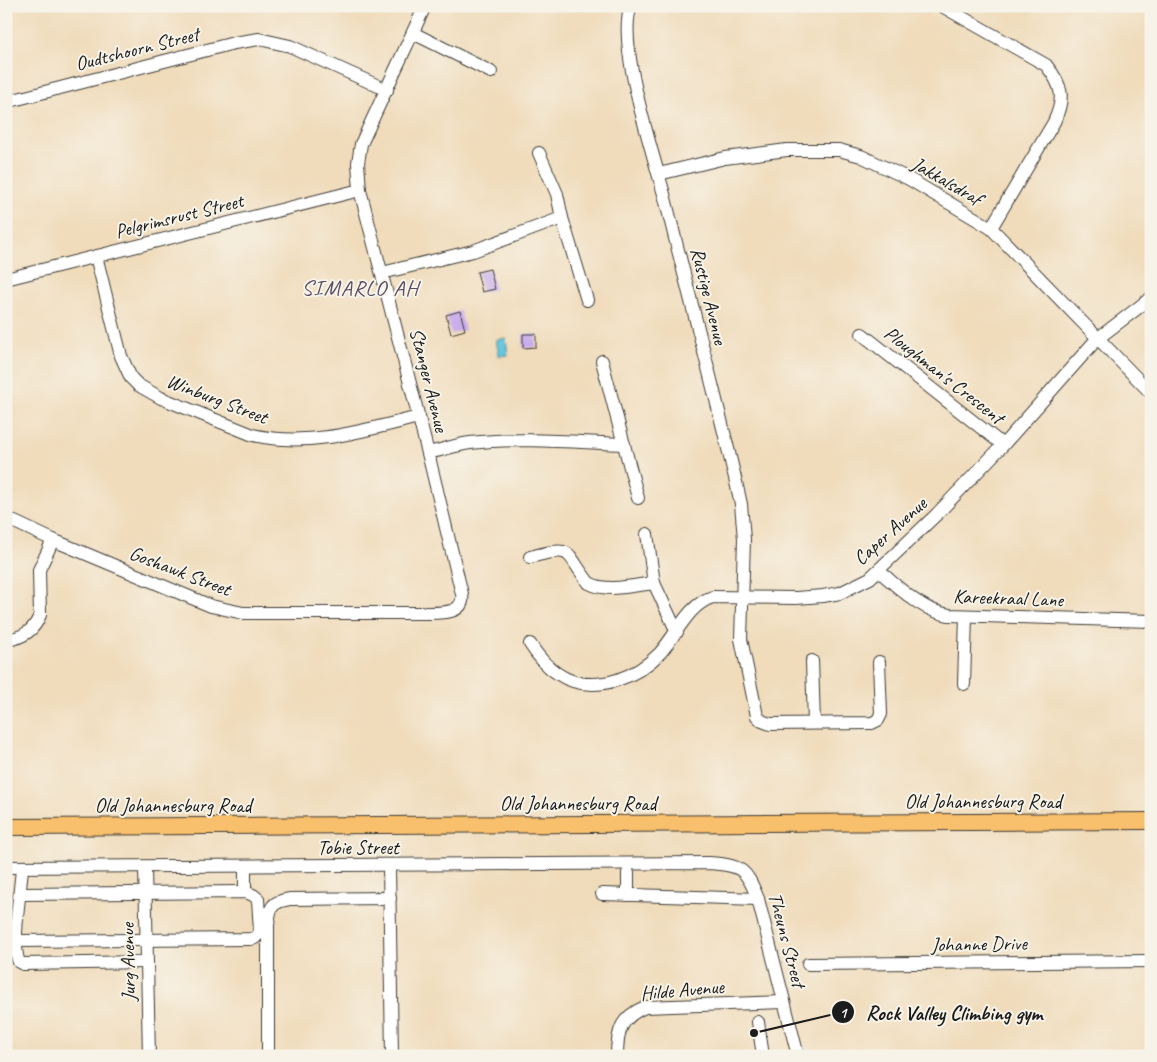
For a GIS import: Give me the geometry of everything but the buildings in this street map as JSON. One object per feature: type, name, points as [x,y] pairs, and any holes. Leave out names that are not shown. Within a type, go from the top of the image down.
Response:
[{"type":"main road","name":"Old Johannesburg Road","points":[[6,827],[1151,821]]},
{"type":"street","name":"Stanger Avenue","points":[[425,6],[361,144],[358,163],[360,190],[428,453],[463,598]]},
{"type":"street","name":"Rustige Avenue","points":[[630,6],[627,26],[639,104],[659,174],[741,504],[744,539],[744,597],[741,639],[757,716],[762,721],[770,724],[872,723],[878,720],[881,714],[879,662]]},
{"type":"street","points":[[942,6],[1046,65],[1054,75],[1061,92],[1061,102],[1054,122],[992,228]]},
{"type":"street","points":[[413,34],[491,72]]},
{"type":"street","name":"Oudtshoorn Street","points":[[6,102],[234,43],[259,39],[290,46],[387,90]]},
{"type":"street","name":"Jakkalsdraf","points":[[659,174],[725,158],[778,151],[839,150],[861,156],[909,179],[992,228],[1151,394]]},
{"type":"street","points":[[539,153],[557,194],[562,218],[587,300]]},
{"type":"street","name":"Pelgrimsrust Street","points":[[6,279],[360,190]]},
{"type":"street","points":[[382,273],[473,251],[562,218]]},
{"type":"street","name":"Winburg Street","points":[[96,256],[124,362],[131,378],[146,391],[253,435],[284,440],[329,438],[419,418]]},
{"type":"street","name":"Caper Avenue","points":[[530,644],[538,658],[555,672],[579,684],[597,686],[639,670],[660,654],[687,617],[702,601],[713,597],[822,596],[840,593],[855,586],[879,571],[938,514],[1003,445],[1097,339],[1151,298]]},
{"type":"street","name":"Ploughman's Crescent","points":[[862,334],[1003,445]]},
{"type":"street","points":[[602,361],[638,498]]},
{"type":"street","points":[[428,453],[470,443],[531,440],[624,444]]},
{"type":"street","name":"Goshawk Street","points":[[6,518],[53,540],[211,606],[243,613],[442,613],[458,608],[463,598]]},
{"type":"street","points":[[647,534],[654,583],[677,632]]},
{"type":"street","points":[[6,640],[19,638],[27,634],[38,622],[40,615],[39,570],[53,540]]},
{"type":"street","points":[[530,557],[551,551],[562,551],[571,557],[589,583],[599,587],[609,588],[654,583]]},
{"type":"street","name":"Kareekraal Lane","points":[[879,571],[924,607],[935,612],[966,616],[1151,621]]},
{"type":"street","points":[[964,684],[966,616]]},
{"type":"street","points":[[812,662],[814,723]]},
{"type":"street","name":"Tobie Street","points":[[6,867],[709,864]]},
{"type":"street","name":"Theuns Street","points":[[709,864],[734,866],[743,871],[749,878],[758,899],[798,1056]]},
{"type":"street","points":[[245,866],[245,892]]},
{"type":"street","points":[[389,866],[392,1056]]},
{"type":"street","points":[[22,867],[16,930],[17,960],[24,964],[147,962]]},
{"type":"street","name":"Jurg Avenue","points":[[145,867],[149,1056]]},
{"type":"street","points":[[628,873],[628,895]]},
{"type":"street","points":[[16,941],[254,938],[260,932],[258,899],[245,892],[20,894]]},
{"type":"street","points":[[602,894],[758,899]]},
{"type":"street","points":[[268,1056],[268,925],[272,906],[281,900],[290,899],[390,898]]},
{"type":"street","name":"Johanne Drive","points":[[808,964],[1151,961]]},
{"type":"street","name":"Hilde Avenue","points":[[617,1056],[620,1026],[629,1016],[646,1007],[784,1002]]},
{"type":"street","points":[[758,1022],[763,1056]]},
{"type":"water","points":[[506,338],[508,355],[499,356],[496,340]]},
{"type":"place","name":"Rock Valley Climbing gym","points":[[754,1033]]},
{"type":"district","name":"SIMARLO AH","points":[[360,288]]}]
